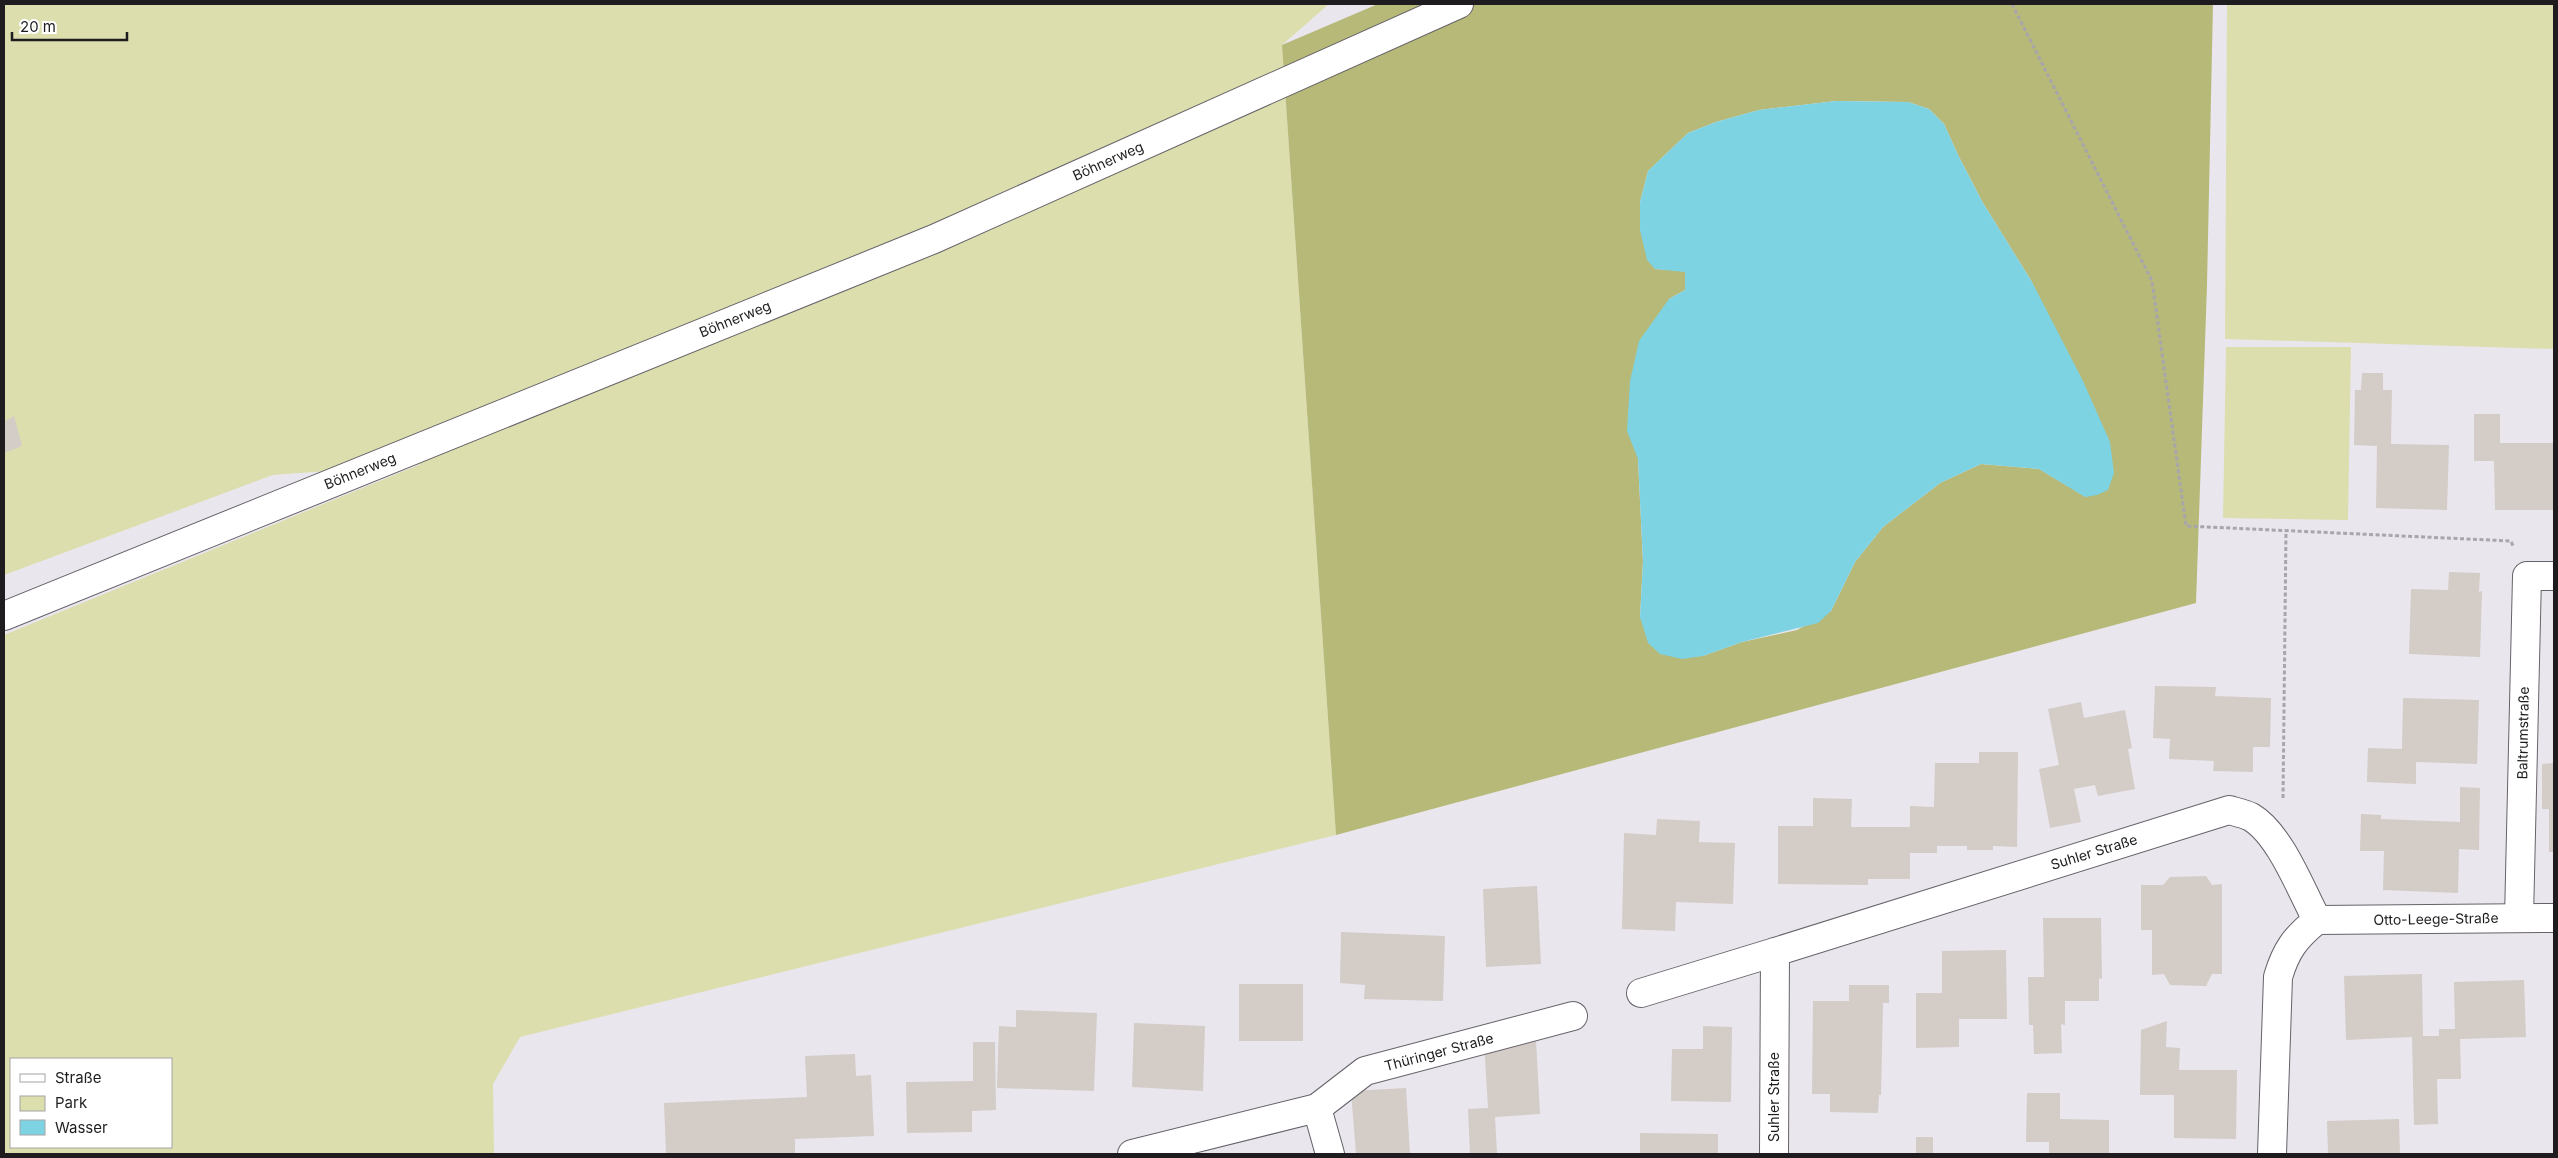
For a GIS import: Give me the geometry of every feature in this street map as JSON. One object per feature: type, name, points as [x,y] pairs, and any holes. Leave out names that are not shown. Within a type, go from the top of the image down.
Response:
[{"type":"street","name":"Böhnerweg","points":[[4,616],[934,239],[1459,4]]},
{"type":"street","points":[[2527,576],[2554,576]]},
{"type":"street","name":"Baltrumstraße","points":[[2519,918],[2527,576]]},
{"type":"street","name":"Suhler Straße","points":[[1774,1154],[1774,952],[2229,810],[2250,817],[2265,828],[2282,854],[2317,920]]},
{"type":"street","name":"Otto-Leege-Straße","points":[[2317,920],[2554,918]]},
{"type":"street","points":[[2272,1154],[2278,977],[2285,954],[2299,935],[2317,920]]},
{"type":"street","points":[[1642,993],[1774,952]]},
{"type":"street","name":"Thüringer Straße","points":[[1132,1154],[1316,1108],[1365,1071],[1573,1016]]},
{"type":"street","points":[[1316,1108],[1330,1154]]},
{"type":"path","points":[[2012,4],[2152,281],[2186,526],[2511,541],[2527,576]]},
{"type":"path","points":[[2282,854],[2286,531]]},
{"type":"green space","points":[[4,4],[1329,4],[1282,45],[1336,835],[520,1037],[493,1084],[494,1154],[4,1154],[4,635],[421,464],[273,475],[4,575]]},
{"type":"green space","points":[[1378,4],[2213,4],[2207,285],[2196,603],[1336,835],[1282,45]],"holes":[[[1836,101],[1908,102],[1929,109],[1944,124],[1983,203],[2032,282],[2086,497],[2039,469],[1981,464],[1940,483],[1883,527],[1855,562],[1831,611],[1797,630],[1742,642],[1703,656],[1640,617],[1643,562],[1638,459],[1669,299],[1685,290],[1685,271],[1655,269],[1640,230],[1640,202],[1648,171],[1688,133],[1716,122],[1759,110]]]},
{"type":"green space","points":[[2227,4],[2554,4],[2554,349],[2225,339]]},
{"type":"green space","points":[[2226,347],[2351,347],[2348,520],[2223,518]]},
{"type":"water","points":[[1836,101],[1908,102],[1929,109],[1944,124],[1983,203],[2032,282],[2083,381],[2110,442],[2114,473],[2108,490],[2097,495],[2085,497],[2039,469],[1981,464],[1940,483],[1883,527],[1855,562],[1831,611],[1818,623],[1742,642],[1703,656],[1682,659],[1660,654],[1648,643],[1640,617],[1643,562],[1638,459],[1627,431],[1630,381],[1639,341],[1669,299],[1685,290],[1685,272],[1655,269],[1647,260],[1640,230],[1640,202],[1648,171],[1688,133],[1716,122],[1759,110]]},
{"type":"building","points":[[2362,373],[2383,373],[2383,390],[2392,390],[2391,444],[2449,445],[2447,510],[2376,508],[2377,446],[2354,445],[2355,390],[2361,390]]},
{"type":"building","points":[[2474,414],[2500,414],[2500,443],[2554,443],[2554,510],[2495,510],[2494,461],[2474,461]]},
{"type":"building","points":[[14,416],[22,446],[4,453],[4,422]]},
{"type":"building","points":[[2449,572],[2480,573],[2479,592],[2482,591],[2480,657],[2409,654],[2411,589],[2448,590]]},
{"type":"building","points":[[2155,686],[2216,687],[2215,696],[2271,698],[2270,747],[2253,747],[2253,772],[2213,771],[2214,761],[2169,759],[2170,739],[2153,738]]},
{"type":"building","points":[[2403,698],[2479,700],[2477,764],[2416,762],[2416,784],[2367,782],[2368,748],[2402,749]]},
{"type":"building","points":[[2081,702],[2084,718],[2125,710],[2132,748],[2128,749],[2135,789],[2098,796],[2095,785],[2074,789],[2081,822],[2050,828],[2039,769],[2059,765],[2048,709]]},
{"type":"building","points":[[1979,752],[2018,752],[2017,847],[1993,846],[1993,850],[1967,850],[1967,846],[1937,846],[1937,853],[1910,853],[1910,879],[1868,879],[1868,885],[1778,884],[1778,826],[1813,826],[1813,798],[1852,799],[1851,827],[1910,827],[1910,806],[1934,807],[1935,763],[1979,763]]},
{"type":"building","points":[[2554,763],[2554,852],[2549,852],[2549,809],[2542,809],[2542,764]]},
{"type":"building","points":[[2460,787],[2480,788],[2479,850],[2459,849],[2458,893],[2383,890],[2384,851],[2360,851],[2361,814],[2381,815],[2381,819],[2460,822]]},
{"type":"building","points":[[1657,819],[1700,821],[1699,842],[1735,843],[1733,904],[1676,902],[1675,931],[1622,929],[1624,833],[1656,835]]},
{"type":"building","points":[[2206,876],[2212,885],[2222,884],[2222,974],[2212,974],[2206,986],[2170,985],[2164,974],[2152,975],[2152,930],[2141,930],[2141,885],[2163,885],[2170,877]]},
{"type":"building","points":[[1537,886],[1541,964],[1486,967],[1483,889]]},
{"type":"building","points":[[2043,918],[2101,918],[2102,979],[2099,978],[2099,1001],[2065,1001],[2065,1025],[2061,1024],[2062,1053],[2034,1054],[2033,1025],[2029,1025],[2028,977],[2044,977]]},
{"type":"building","points":[[1341,932],[1445,936],[1443,1001],[1364,999],[1365,985],[1340,983]]},
{"type":"building","points":[[2006,950],[2007,1019],[1959,1019],[1959,1047],[1916,1048],[1916,993],[1942,993],[1942,951]]},
{"type":"building","points":[[2422,974],[2423,1036],[2439,1036],[2439,1029],[2455,1029],[2454,982],[2524,980],[2526,1037],[2460,1039],[2461,1079],[2437,1079],[2438,1124],[2414,1125],[2412,1037],[2346,1040],[2344,976]]},
{"type":"building","points":[[1239,984],[1303,984],[1303,1041],[1239,1041]]},
{"type":"building","points":[[1849,985],[1889,985],[1889,1003],[1883,1003],[1881,1095],[1879,1095],[1878,1113],[1830,1112],[1830,1094],[1812,1094],[1813,1001],[1849,1001]]},
{"type":"building","points":[[1016,1010],[1097,1013],[1094,1091],[997,1088],[999,1026],[1016,1027]]},
{"type":"building","points":[[2167,1021],[2166,1047],[2180,1048],[2179,1070],[2237,1070],[2236,1139],[2174,1138],[2174,1095],[2140,1095],[2141,1030]]},
{"type":"building","points":[[1134,1023],[1205,1026],[1203,1091],[1132,1087]]},
{"type":"building","points":[[1703,1026],[1732,1027],[1731,1102],[1671,1101],[1672,1049],[1703,1049]]},
{"type":"building","points":[[1536,1040],[1540,1114],[1495,1117],[1497,1153],[1470,1154],[1468,1109],[1488,1108],[1484,1042]]},
{"type":"building","points":[[973,1042],[995,1042],[996,1110],[972,1111],[972,1132],[907,1133],[906,1082],[973,1081]]},
{"type":"building","points":[[855,1054],[856,1076],[871,1075],[874,1136],[795,1139],[795,1154],[666,1154],[664,1103],[807,1097],[805,1056]]},
{"type":"building","points":[[1406,1088],[1410,1154],[1356,1154],[1351,1091]]},
{"type":"building","points":[[2027,1093],[2060,1093],[2060,1119],[2109,1120],[2109,1154],[2049,1154],[2049,1142],[2026,1142]]},
{"type":"building","points":[[2399,1119],[2400,1154],[2328,1154],[2327,1121]]},
{"type":"building","points":[[1640,1133],[1718,1134],[1718,1154],[1640,1154]]},
{"type":"building","points":[[1916,1137],[1933,1137],[1933,1154],[1916,1154]]}]
